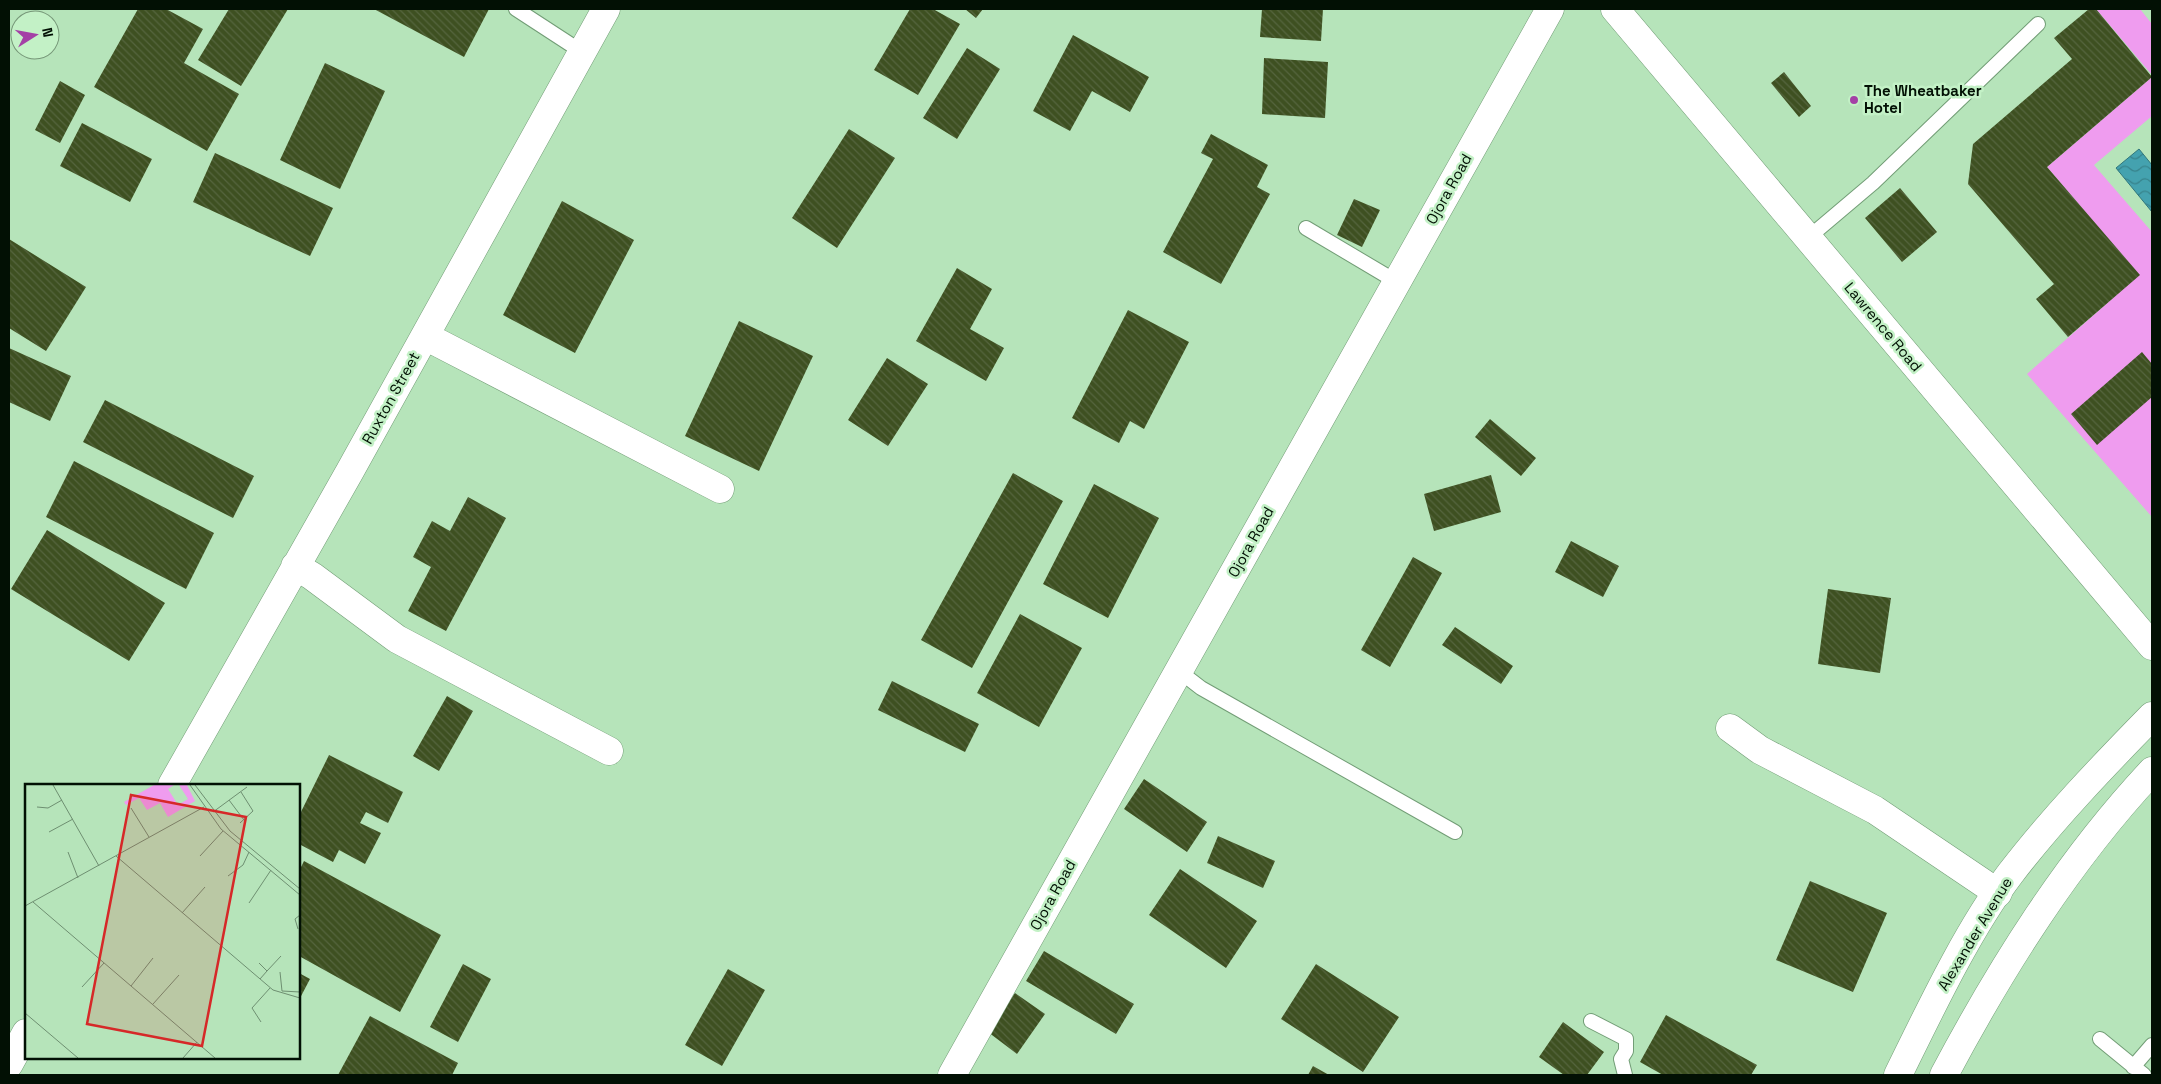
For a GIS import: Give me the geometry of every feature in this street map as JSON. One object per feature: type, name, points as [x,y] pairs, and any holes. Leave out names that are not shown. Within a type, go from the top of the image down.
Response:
[{"type":"street","name":"Ruxton Street","points":[[173,784],[425,336],[606,9]]},
{"type":"street","name":"Ojora Road","points":[[952,1075],[1550,9]]},
{"type":"street","name":"Lawrence Road","points":[[1615,9],[2152,646]]},
{"type":"street","points":[[425,336],[720,489]]},
{"type":"street","points":[[296,566],[397,639],[609,752]]},
{"type":"street","name":"Alexander Avenue","points":[[1898,1075],[1969,938],[2010,874],[2108,761],[2152,716]]},
{"type":"street","points":[[1730,728],[1760,750],[1875,810],[1998,894]]},
{"type":"street","points":[[1944,1075],[2007,962],[2061,882],[2128,796],[2152,770]]},
{"type":"street","points":[[9,1021],[25,1031]]},
{"type":"street","points":[[9,1064],[25,1034]]},
{"type":"lane","points":[[516,9],[582,52]]},
{"type":"lane","points":[[1808,238],[1873,184],[2038,24]]},
{"type":"lane","points":[[1306,228],[1397,282]]},
{"type":"lane","points":[[1179,670],[1201,688],[1455,832]]},
{"type":"lane","points":[[1591,1022],[1626,1039],[1626,1051],[1622,1058],[1626,1075]]},
{"type":"lane","points":[[2100,1039],[2139,1071],[2152,1045]]},
{"type":"shaded area","points":[[2096,9],[2140,9],[2152,24],[2152,75]]},
{"type":"shaded area","points":[[2152,77],[2152,116],[2094,165],[2152,232],[2152,440],[2150,442],[2152,444],[2152,517],[2027,374],[2139,275],[2047,167]]},
{"type":"water","points":[[2139,149],[2152,165],[2152,212],[2116,168]]},
{"type":"building","points":[[138,9],[166,9],[203,29],[184,63],[239,94],[207,151],[94,87]]},
{"type":"building","points":[[229,9],[288,9],[241,86],[198,60]]},
{"type":"building","points":[[374,9],[489,9],[464,57]]},
{"type":"building","points":[[910,9],[933,9],[960,24],[918,95],[874,70]]},
{"type":"building","points":[[965,9],[983,9],[976,18]]},
{"type":"building","points":[[1262,9],[1323,9],[1321,41],[1260,37]]},
{"type":"building","points":[[2089,9],[2096,9],[2152,77],[2047,167],[2140,275],[2068,337],[2036,299],[2054,284],[1968,184],[1973,144],[2072,59],[2054,38]]},
{"type":"building","points":[[1073,35],[1149,77],[1130,112],[1092,91],[1070,131],[1033,111]]},
{"type":"building","points":[[967,48],[1000,69],[957,139],[923,118]]},
{"type":"building","points":[[1264,58],[1328,62],[1325,118],[1262,114]]},
{"type":"building","points":[[325,63],[385,91],[340,189],[280,160]]},
{"type":"building","points":[[1784,72],[1811,106],[1799,117],[1771,83]]},
{"type":"building","points":[[60,81],[85,95],[60,143],[35,130]]},
{"type":"building","points":[[82,123],[152,159],[130,202],[60,166]]},
{"type":"building","points":[[849,129],[895,158],[837,248],[792,218]]},
{"type":"building","points":[[1211,134],[1268,165],[1257,187],[1270,194],[1221,284],[1163,252],[1213,159],[1201,153]]},
{"type":"building","points":[[215,153],[333,208],[310,256],[193,202]]},
{"type":"building","points":[[1900,188],[1937,232],[1902,262],[1865,218]]},
{"type":"building","points":[[1354,199],[1380,210],[1362,247],[1337,235]]},
{"type":"building","points":[[562,201],[634,240],[575,353],[503,315]]},
{"type":"building","points":[[9,239],[86,287],[46,351],[9,328]]},
{"type":"building","points":[[957,268],[992,289],[970,329],[1004,348],[986,381],[916,341]]},
{"type":"building","points":[[1128,310],[1189,342],[1144,429],[1130,421],[1119,443],[1072,418]]},
{"type":"building","points":[[739,321],[813,356],[759,471],[685,436]]},
{"type":"building","points":[[9,348],[71,376],[50,421],[9,402]]},
{"type":"building","points":[[2142,352],[2152,364],[2152,397],[2097,445],[2071,414]]},
{"type":"building","points":[[887,358],[928,384],[888,446],[848,420]]},
{"type":"building","points":[[105,400],[254,476],[233,518],[83,442]]},
{"type":"building","points":[[1490,419],[1536,458],[1521,476],[1475,437]]},
{"type":"building","points":[[74,461],[214,533],[186,589],[46,517]]},
{"type":"building","points":[[1013,473],[1063,501],[972,668],[921,640]]},
{"type":"building","points":[[1491,475],[1501,512],[1434,531],[1424,494]]},
{"type":"building","points":[[1094,484],[1159,518],[1108,618],[1043,584]]},
{"type":"building","points":[[468,497],[506,518],[446,631],[408,611],[431,567],[413,557],[432,521],[450,531]]},
{"type":"building","points":[[47,530],[165,603],[129,661],[11,589]]},
{"type":"building","points":[[1571,541],[1619,566],[1603,597],[1555,572]]},
{"type":"building","points":[[1413,557],[1442,573],[1390,667],[1361,650]]},
{"type":"building","points":[[1828,589],[1891,598],[1880,673],[1818,664]]},
{"type":"building","points":[[1020,614],[1082,648],[1039,727],[977,693]]},
{"type":"building","points":[[1455,627],[1513,666],[1501,684],[1442,645]]},
{"type":"building","points":[[892,681],[979,724],[965,752],[878,710]]},
{"type":"building","points":[[447,696],[473,711],[439,771],[413,756]]},
{"type":"building","points":[[329,755],[403,792],[388,823],[366,812],[360,823],[381,833],[365,864],[339,850],[333,862],[300,845],[300,814]]},
{"type":"building","points":[[1144,779],[1207,822],[1187,852],[1124,809]]},
{"type":"building","points":[[1218,836],[1275,861],[1263,888],[1207,863]]},
{"type":"building","points":[[304,861],[441,935],[400,1012],[300,957],[300,869]]},
{"type":"building","points":[[1180,869],[1257,921],[1226,968],[1149,915]]},
{"type":"building","points":[[1810,881],[1887,913],[1853,992],[1776,960]]},
{"type":"building","points":[[1044,951],[1134,1004],[1116,1034],[1026,981]]},
{"type":"building","points":[[463,964],[491,979],[458,1042],[430,1027]]},
{"type":"building","points":[[1316,964],[1399,1017],[1363,1072],[1281,1019]]},
{"type":"building","points":[[728,969],[765,990],[722,1066],[685,1045]]},
{"type":"building","points":[[300,974],[310,979],[300,998]]},
{"type":"building","points":[[1015,993],[1045,1014],[1017,1054],[988,1032]]},
{"type":"building","points":[[1666,1015],[1757,1065],[1751,1075],[1663,1075],[1640,1062]]},
{"type":"building","points":[[370,1016],[458,1063],[452,1075],[338,1075]]},
{"type":"building","points":[[1563,1022],[1604,1052],[1587,1075],[1564,1075],[1539,1057]]},
{"type":"building","points":[[1313,1066],[1329,1075],[1308,1075]]},
{"type":"place","name":"The Wheatbaker Hotel","points":[[1854,100]]}]
